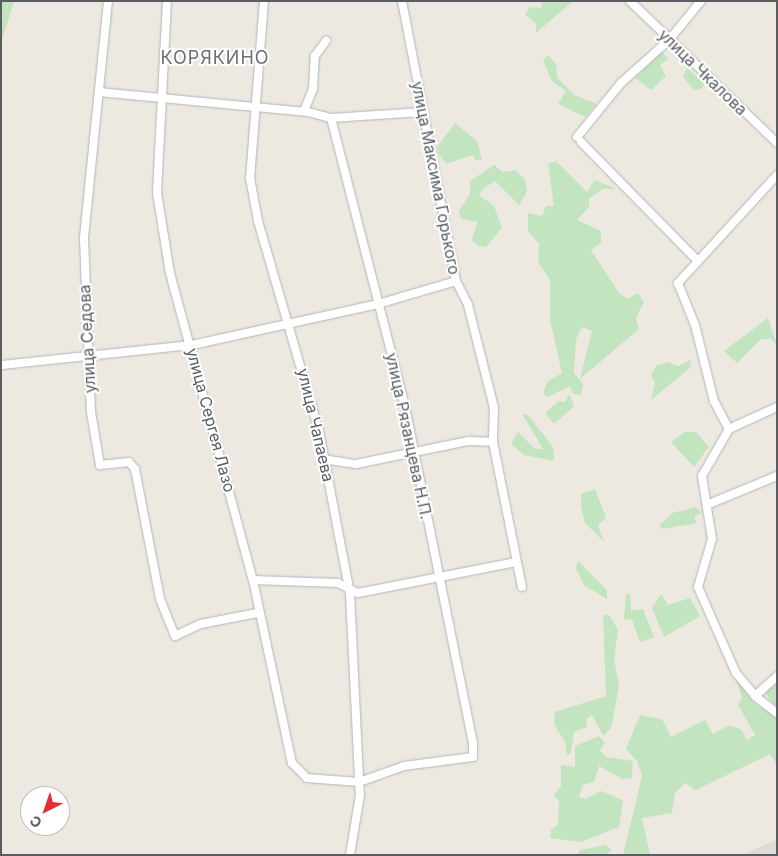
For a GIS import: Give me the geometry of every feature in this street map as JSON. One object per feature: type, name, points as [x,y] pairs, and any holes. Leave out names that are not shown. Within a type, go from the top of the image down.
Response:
[{"type":"street","name":"улица Седова","points":[[108,1],[84,239],[91,412],[100,465],[129,462],[135,469],[160,599],[175,636],[201,624],[257,613]]},
{"type":"street","name":"улица Сергея Лазо","points":[[167,1],[160,99],[159,222],[253,580],[257,613],[294,769],[307,778],[359,782]]},
{"type":"street","name":"улица Чапаева","points":[[264,1],[253,108],[254,206],[291,325],[323,459],[349,588],[359,782],[350,855]]},
{"type":"street","name":"улица Максима Горького","points":[[402,1],[422,112],[438,169],[456,280],[464,292],[488,383],[493,442],[522,587]]},
{"type":"street","name":"улица Чкалова","points":[[630,1],[777,143]]},
{"type":"street","points":[[697,260],[579,140],[621,83],[669,40],[702,1]]},
{"type":"street","points":[[304,111],[313,89],[314,56],[326,41]]},
{"type":"street","points":[[99,92],[253,108],[304,111],[331,118],[422,112]]},
{"type":"street","name":"улица Рязанцева Н.П.","points":[[331,118],[415,452],[473,757],[404,766],[359,782]]},
{"type":"street","points":[[730,429],[714,401],[695,325],[678,283],[697,260],[777,175]]},
{"type":"street","points":[[1,365],[192,345],[291,325],[366,304],[378,304],[456,280]]},
{"type":"street","points":[[777,407],[730,429],[705,464],[703,482],[709,504],[710,551],[698,587],[736,673],[755,696],[777,713]]},
{"type":"street","points":[[323,459],[356,464],[468,441],[493,442]]},
{"type":"street","points":[[709,504],[777,476]]},
{"type":"street","points":[[253,580],[338,583],[358,593],[516,562]]},
{"type":"street","points":[[755,696],[777,676]]},
{"type":"shaded area","points":[[777,839],[777,855],[742,855]]},
{"type":"green space","points":[[1,1],[14,1],[1,43]]},
{"type":"green space","points":[[543,1],[573,1],[536,33],[536,24],[525,14],[530,7],[541,8]]},
{"type":"green space","points":[[662,52],[668,59],[660,65],[666,76],[651,90],[635,78]]},
{"type":"green space","points":[[548,55],[556,64],[557,77],[574,95],[597,104],[585,117],[558,104],[566,91],[552,81],[543,60]]},
{"type":"green space","points":[[687,68],[705,84],[701,89],[694,90],[683,77]]},
{"type":"green space","points":[[455,123],[477,141],[482,160],[475,160],[473,155],[446,164],[438,153],[437,147]]},
{"type":"green space","points":[[556,161],[587,192],[595,180],[616,189],[602,189],[589,199],[589,207],[577,220],[601,231],[601,243],[591,250],[619,293],[628,299],[638,293],[644,302],[636,318],[639,329],[580,379],[592,331],[582,327],[576,339],[574,373],[583,384],[581,395],[572,393],[570,386],[548,397],[543,393],[548,381],[562,373],[550,320],[550,280],[538,262],[539,244],[528,231],[528,213],[542,216],[546,206],[554,206],[548,164]]},
{"type":"green space","points":[[494,165],[503,172],[515,170],[525,179],[527,192],[519,205],[495,181],[483,189],[479,195],[494,206],[502,228],[486,247],[479,246],[471,240],[478,222],[461,219],[459,211],[470,194],[470,181]]},
{"type":"green space","points":[[768,318],[777,345],[771,339],[761,339],[737,363],[724,351]]},
{"type":"green space","points":[[691,360],[690,368],[651,400],[655,383],[651,375],[656,366],[667,362],[678,366]]},
{"type":"green space","points":[[569,394],[574,406],[554,424],[545,413],[558,401],[565,402]]},
{"type":"green space","points":[[522,414],[528,415],[553,447],[554,461],[524,455],[511,444],[518,432],[535,449],[543,449]]},
{"type":"green space","points":[[685,432],[696,432],[709,447],[694,467],[671,442]]},
{"type":"green space","points":[[595,489],[606,518],[598,525],[604,542],[585,523],[581,506],[581,494]]},
{"type":"green space","points":[[696,507],[702,513],[694,516],[697,523],[663,529],[659,526],[672,513]]},
{"type":"green space","points":[[578,561],[607,590],[607,599],[584,585],[576,568]]},
{"type":"green space","points":[[626,594],[630,594],[631,611],[643,609],[654,637],[640,642],[632,620],[624,619]]},
{"type":"green space","points":[[661,594],[668,605],[690,598],[700,616],[664,637],[652,608]]},
{"type":"green space","points":[[603,615],[609,615],[618,630],[614,659],[619,686],[611,728],[603,736],[592,715],[586,719],[587,727],[574,732],[571,753],[567,755],[565,742],[554,724],[555,712],[606,696]]},
{"type":"green space","points":[[735,677],[755,704],[777,717],[777,765],[770,754],[696,790],[685,783],[675,793],[672,813],[642,818],[650,855],[623,855],[642,776],[637,761],[626,749],[640,715],[662,719],[671,737],[705,720],[713,734],[730,725],[742,730],[747,740],[755,735],[738,705],[742,698]]},
{"type":"green space","points":[[777,680],[777,710],[764,691]]},
{"type":"green space","points":[[599,736],[605,743],[600,750],[606,757],[633,761],[632,778],[622,779],[599,766],[594,782],[583,785],[579,797],[586,799],[601,791],[623,800],[619,827],[581,842],[550,838],[551,830],[558,824],[559,801],[554,795],[561,786],[561,765],[575,767],[575,746]]},
{"type":"green space","points":[[605,845],[612,850],[606,855],[577,855],[580,850]]},
{"type":"district","name":"КОРЯКИНО","points":[[215,58]]}]
